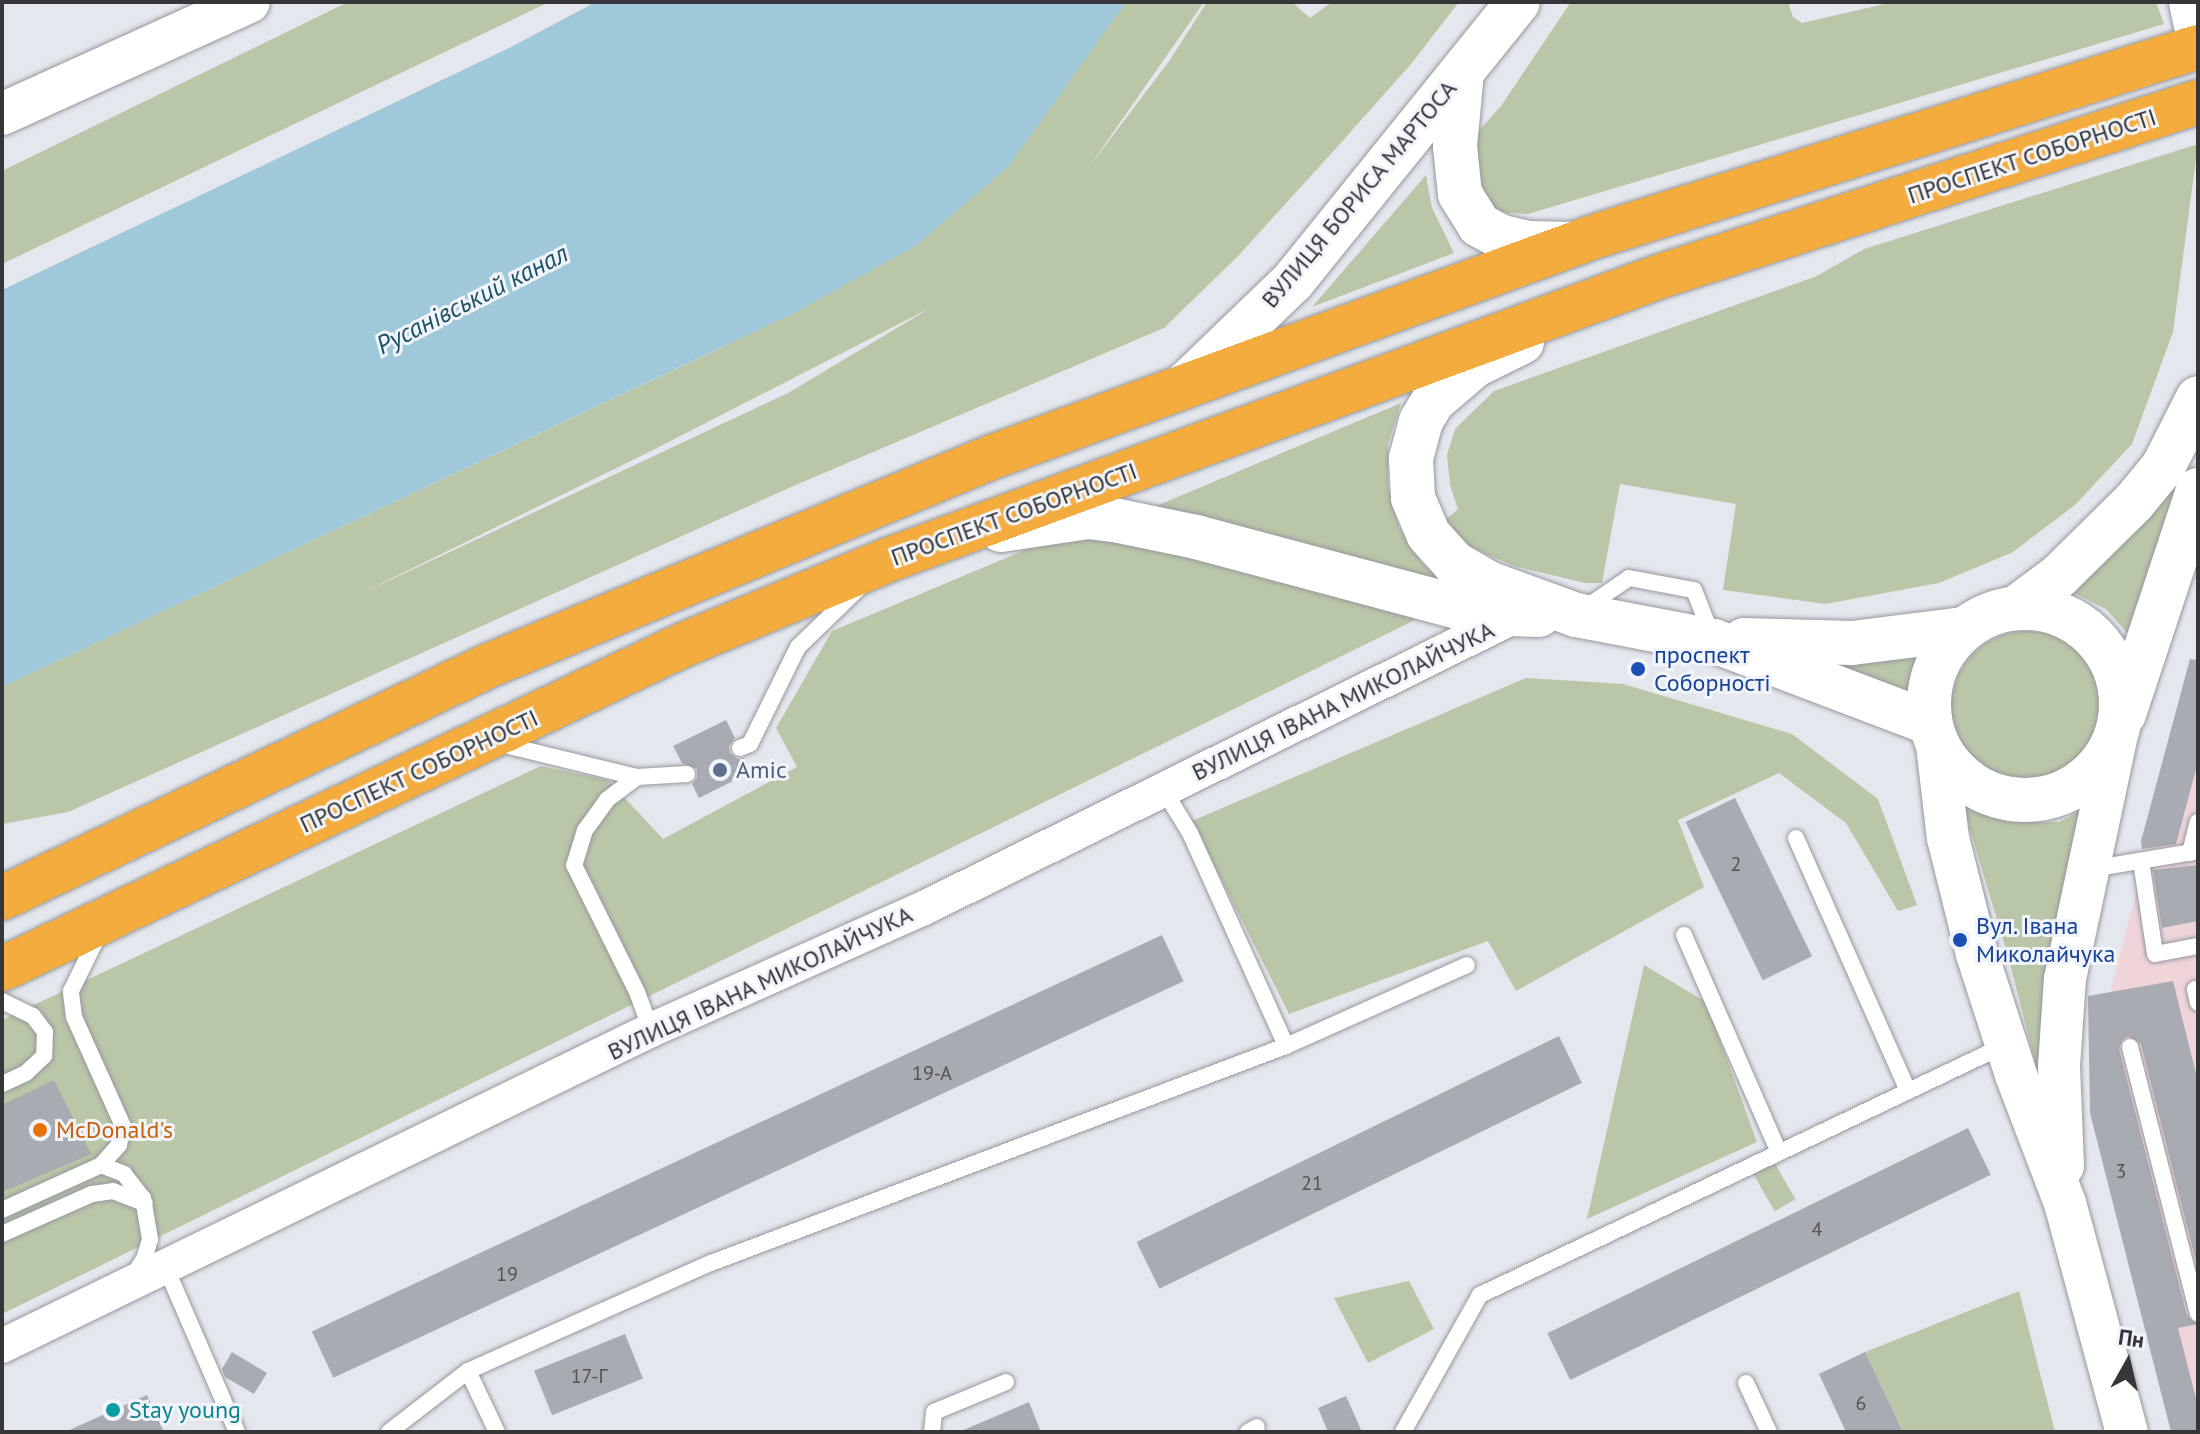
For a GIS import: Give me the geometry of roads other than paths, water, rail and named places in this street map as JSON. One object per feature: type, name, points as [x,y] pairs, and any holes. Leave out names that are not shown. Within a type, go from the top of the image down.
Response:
[{"type":"highway","points":[[2,898],[490,665],[992,457],[1187,383],[1574,244],[2198,47]]},
{"type":"highway","name":"ПРОСПЕКТ СОБОРНОСТІ","points":[[2,969],[683,645],[888,560],[1658,277],[2198,102]]},
{"type":"main road","name":"ВУЛИЦЯ БОРИСА МАРТОСА","points":[[1187,383],[1293,281],[1518,2]]},
{"type":"main road","points":[[2191,2],[2198,35]]},
{"type":"main road","name":"ВУЛИЦЯ БОРИСА МАРТОСА","points":[[1462,72],[1456,158],[1460,194],[1479,225],[1502,237],[1529,243],[1574,244]]},
{"type":"main road","name":"ВУЛИЦЯ ІВАНА МИКОЛАЙЧУКА","points":[[1658,277],[1475,365],[1433,401],[1421,421],[1411,459],[1413,498],[1428,534],[1454,563],[1488,583],[1576,615],[1714,641],[1852,643],[1965,629]]},
{"type":"main road","points":[[2016,608],[2059,576],[2134,502],[2163,467],[2198,398]]},
{"type":"main road","points":[[2117,735],[2122,704],[2117,672],[2101,644],[2078,622],[2048,610],[2016,608],[1989,615],[1965,629],[1946,648],[1934,671],[1928,697],[1934,734],[1956,773],[1984,792],[2027,800],[2049,798],[2080,785],[2102,763],[2117,735],[2198,490]]},
{"type":"main road","name":"ВУЛИЦЯ ІВАНА МИКОЛАЙЧУКА","points":[[947,538],[1088,517],[1196,537],[1480,613],[1576,615]]},
{"type":"main road","name":"ВУЛИЦЯ ІВАНА МИКОЛАЙЧУКА","points":[[1714,641],[1934,734]]},
{"type":"street","points":[[2,114],[249,2]]},
{"type":"street","name":"ВУЛИЦЯ ІВАНА МИКОЛАЙЧУКА","points":[[4,1335],[44,1326],[651,1030],[922,909],[1515,616]]},
{"type":"street","points":[[1934,734],[1948,838],[1977,954],[2065,1203],[2127,1432]]},
{"type":"street","points":[[2065,1203],[2059,1066],[2065,979],[2117,735]]},
{"type":"lane","points":[[740,748],[750,744],[798,647],[888,560]]},
{"type":"lane","points":[[484,740],[637,777],[687,774]]},
{"type":"lane","points":[[637,777],[607,800],[585,830],[574,865],[637,992],[651,1030]]},
{"type":"lane","points":[[1163,789],[1190,833],[1286,1046]]},
{"type":"lane","points":[[2089,869],[2194,852],[2198,822]]},
{"type":"lane","points":[[1796,838],[1908,1091]]},
{"type":"lane","points":[[2141,861],[2155,954],[2198,946]]},
{"type":"lane","points":[[2,1210],[101,1165],[119,1145],[123,1126],[74,1017],[71,991],[106,919]]},
{"type":"lane","points":[[1684,935],[1779,1152]]},
{"type":"lane","points":[[389,1432],[468,1371],[711,1263],[1286,1046],[1467,965]]},
{"type":"lane","points":[[2,1001],[33,1016],[45,1032],[44,1056],[26,1073],[2,1084]]},
{"type":"lane","points":[[1403,1432],[1480,1295],[2007,1045]]},
{"type":"lane","points":[[2130,1047],[2198,1313]]},
{"type":"lane","points":[[101,1165],[124,1174],[145,1203],[150,1239],[145,1257],[126,1287]]},
{"type":"lane","points":[[2,1234],[92,1194],[113,1191],[145,1203]]},
{"type":"lane","points":[[166,1268],[237,1432]]},
{"type":"lane","points":[[468,1371],[497,1432]]},
{"type":"lane","points":[[932,1432],[934,1412],[1006,1382]]},
{"type":"lane","points":[[1746,1383],[1769,1432]]},
{"type":"water","name":"Русанівський канал","points":[[596,2],[1126,2],[1008,167],[915,246],[798,311],[2,687],[2,290],[509,48]]},
{"type":"place","name":"проспект Соборності","points":[[1638,669]]},
{"type":"place","name":"Amic","points":[[720,770]]},
{"type":"place","name":"Вул. Івана Миколайчука","points":[[1960,940]]},
{"type":"place","name":"McDonald's","points":[[40,1130]]},
{"type":"place","name":"Stay young","points":[[113,1410]]}]
